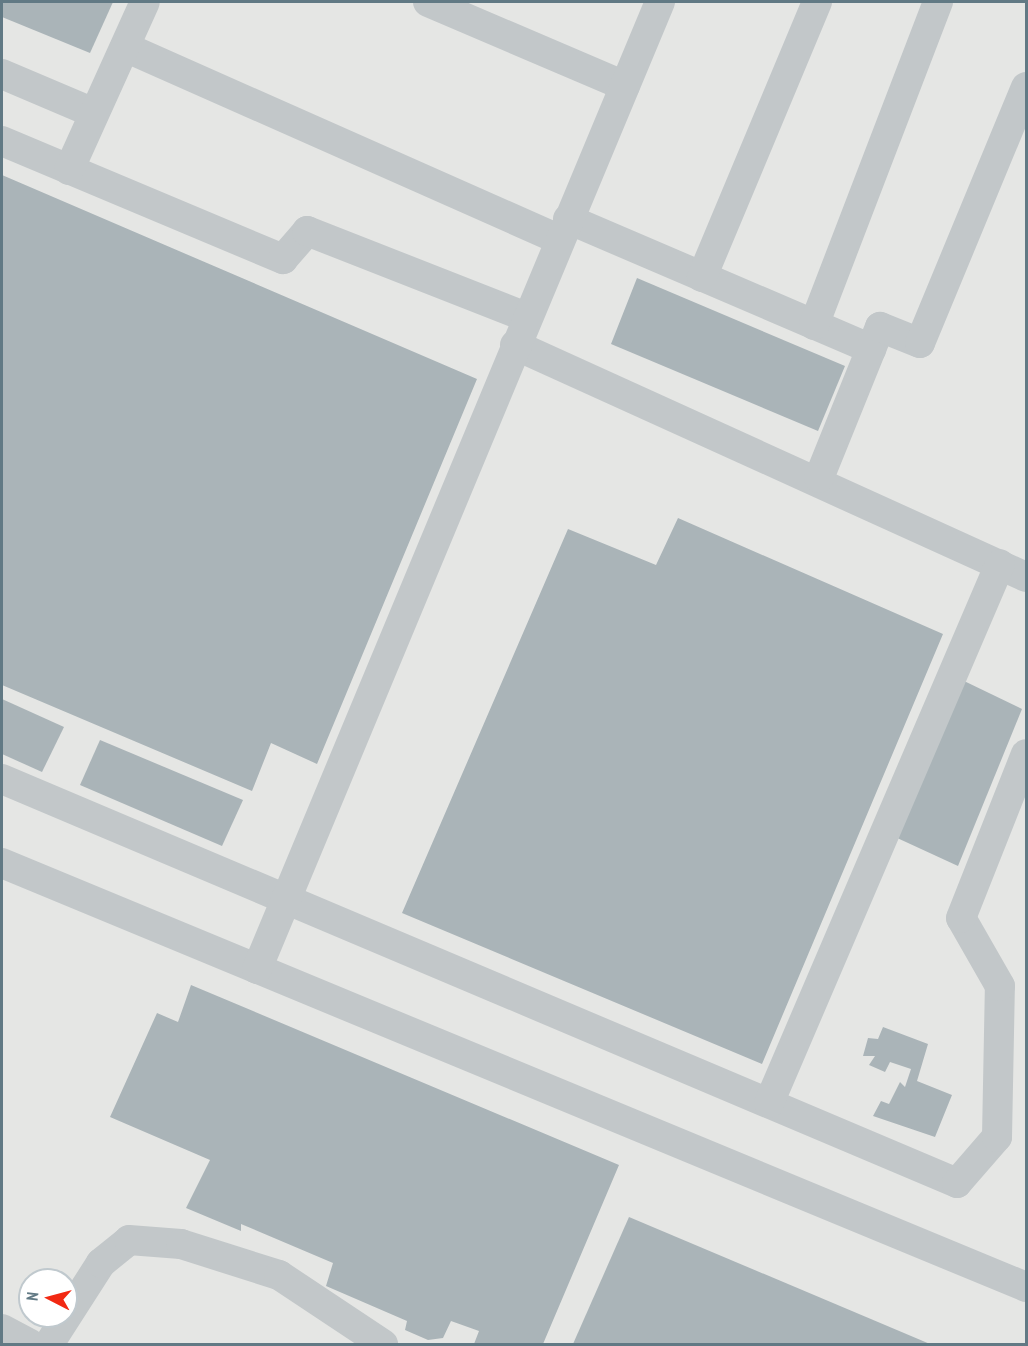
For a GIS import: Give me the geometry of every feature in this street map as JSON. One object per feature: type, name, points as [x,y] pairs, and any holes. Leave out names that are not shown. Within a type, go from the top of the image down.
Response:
[{"type":"street","points":[[69,170],[145,2]]},
{"type":"street","points":[[428,2],[624,86]]},
{"type":"street","points":[[257,969],[515,345],[660,2]]},
{"type":"street","points":[[702,277],[817,2]]},
{"type":"street","points":[[814,325],[938,2]]},
{"type":"street","points":[[125,47],[564,229],[702,277],[872,349]]},
{"type":"street","points":[[2,74],[94,113]]},
{"type":"street","points":[[819,478],[880,327],[920,343],[1026,87]]},
{"type":"street","points":[[2,141],[283,259],[307,231],[527,317]]},
{"type":"street","points":[[515,345],[819,478],[1013,570],[769,1103]]},
{"type":"street","points":[[2,779],[957,1183],[997,1137],[1000,986],[961,918],[1026,754]]},
{"type":"street","points":[[2,863],[1026,1287]]},
{"type":"street","points":[[49,1344],[101,1263],[129,1240],[181,1244],[279,1275],[383,1344]]},
{"type":"street","points":[[2,1329],[30,1344]]},
{"type":"shaded area","points":[[2,2],[1026,2],[1026,1344],[2,1344]]},
{"type":"building","points":[[2,2],[113,2],[90,53],[2,17]]},
{"type":"building","points":[[2,175],[477,379],[317,764],[271,743],[252,791],[2,685]]},
{"type":"building","points":[[637,278],[845,366],[818,431],[611,344]]},
{"type":"building","points":[[678,518],[943,634],[762,1064],[402,913],[568,529],[656,565]]},
{"type":"building","points":[[962,680],[1022,709],[958,866],[895,837]]},
{"type":"building","points":[[2,699],[64,727],[42,772],[2,754]]},
{"type":"building","points":[[100,740],[243,800],[222,846],[80,785]]},
{"type":"building","points":[[191,985],[619,1165],[543,1344],[474,1344],[479,1331],[451,1321],[443,1338],[428,1340],[405,1330],[407,1321],[326,1286],[333,1263],[241,1224],[241,1231],[186,1208],[210,1160],[110,1117],[157,1013],[178,1022]]},
{"type":"building","points":[[883,1027],[928,1044],[917,1081],[952,1095],[935,1137],[873,1116],[881,1101],[889,1104],[900,1082],[905,1087],[911,1069],[890,1062],[885,1072],[869,1065],[875,1056],[863,1056],[868,1038],[878,1039]]},
{"type":"building","points":[[629,1217],[930,1344],[573,1344]]}]
